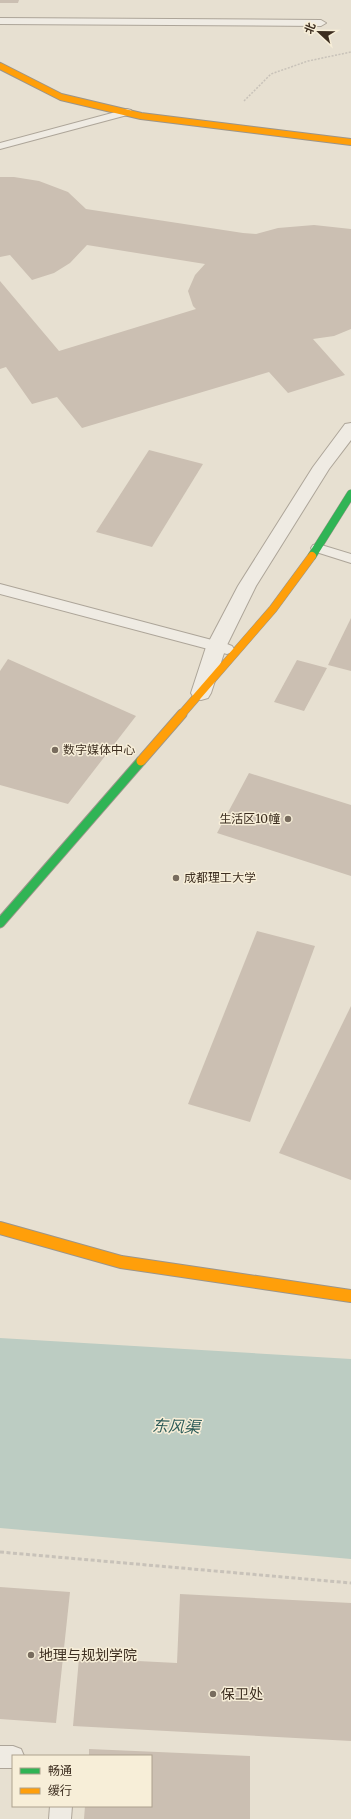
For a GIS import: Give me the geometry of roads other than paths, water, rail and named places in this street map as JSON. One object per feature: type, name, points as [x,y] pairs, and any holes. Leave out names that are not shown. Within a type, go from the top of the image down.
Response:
[{"type":"street","points":[[0,66],[61,97],[141,116],[351,142]]},
{"type":"street","points":[[201,693],[216,647],[248,586],[322,467],[351,428]]},
{"type":"street","points":[[0,923],[273,609],[318,548],[351,494]]},
{"type":"street","points":[[0,1228],[121,1262],[351,1296]]},
{"type":"lane","points":[[0,21],[320,23]]},
{"type":"lane","points":[[0,146],[127,112]]},
{"type":"lane","points":[[318,548],[351,559]]},
{"type":"lane","points":[[0,589],[237,652]]},
{"type":"lane","points":[[0,1757],[12,1757]]},
{"type":"lane","points":[[60,1819],[61,1807]]},
{"type":"water","name":"东风渠","points":[[0,1338],[351,1359],[351,1559],[0,1528]]},
{"type":"place","name":"数字媒体中心","points":[[55,750]]},
{"type":"place","name":"生活区10幢","points":[[288,819]]},
{"type":"place","name":"成都理工大学","points":[[176,878]]},
{"type":"place","name":"地理与规划学院","points":[[31,1655]]},
{"type":"place","name":"保卫处","points":[[213,1694]]}]
